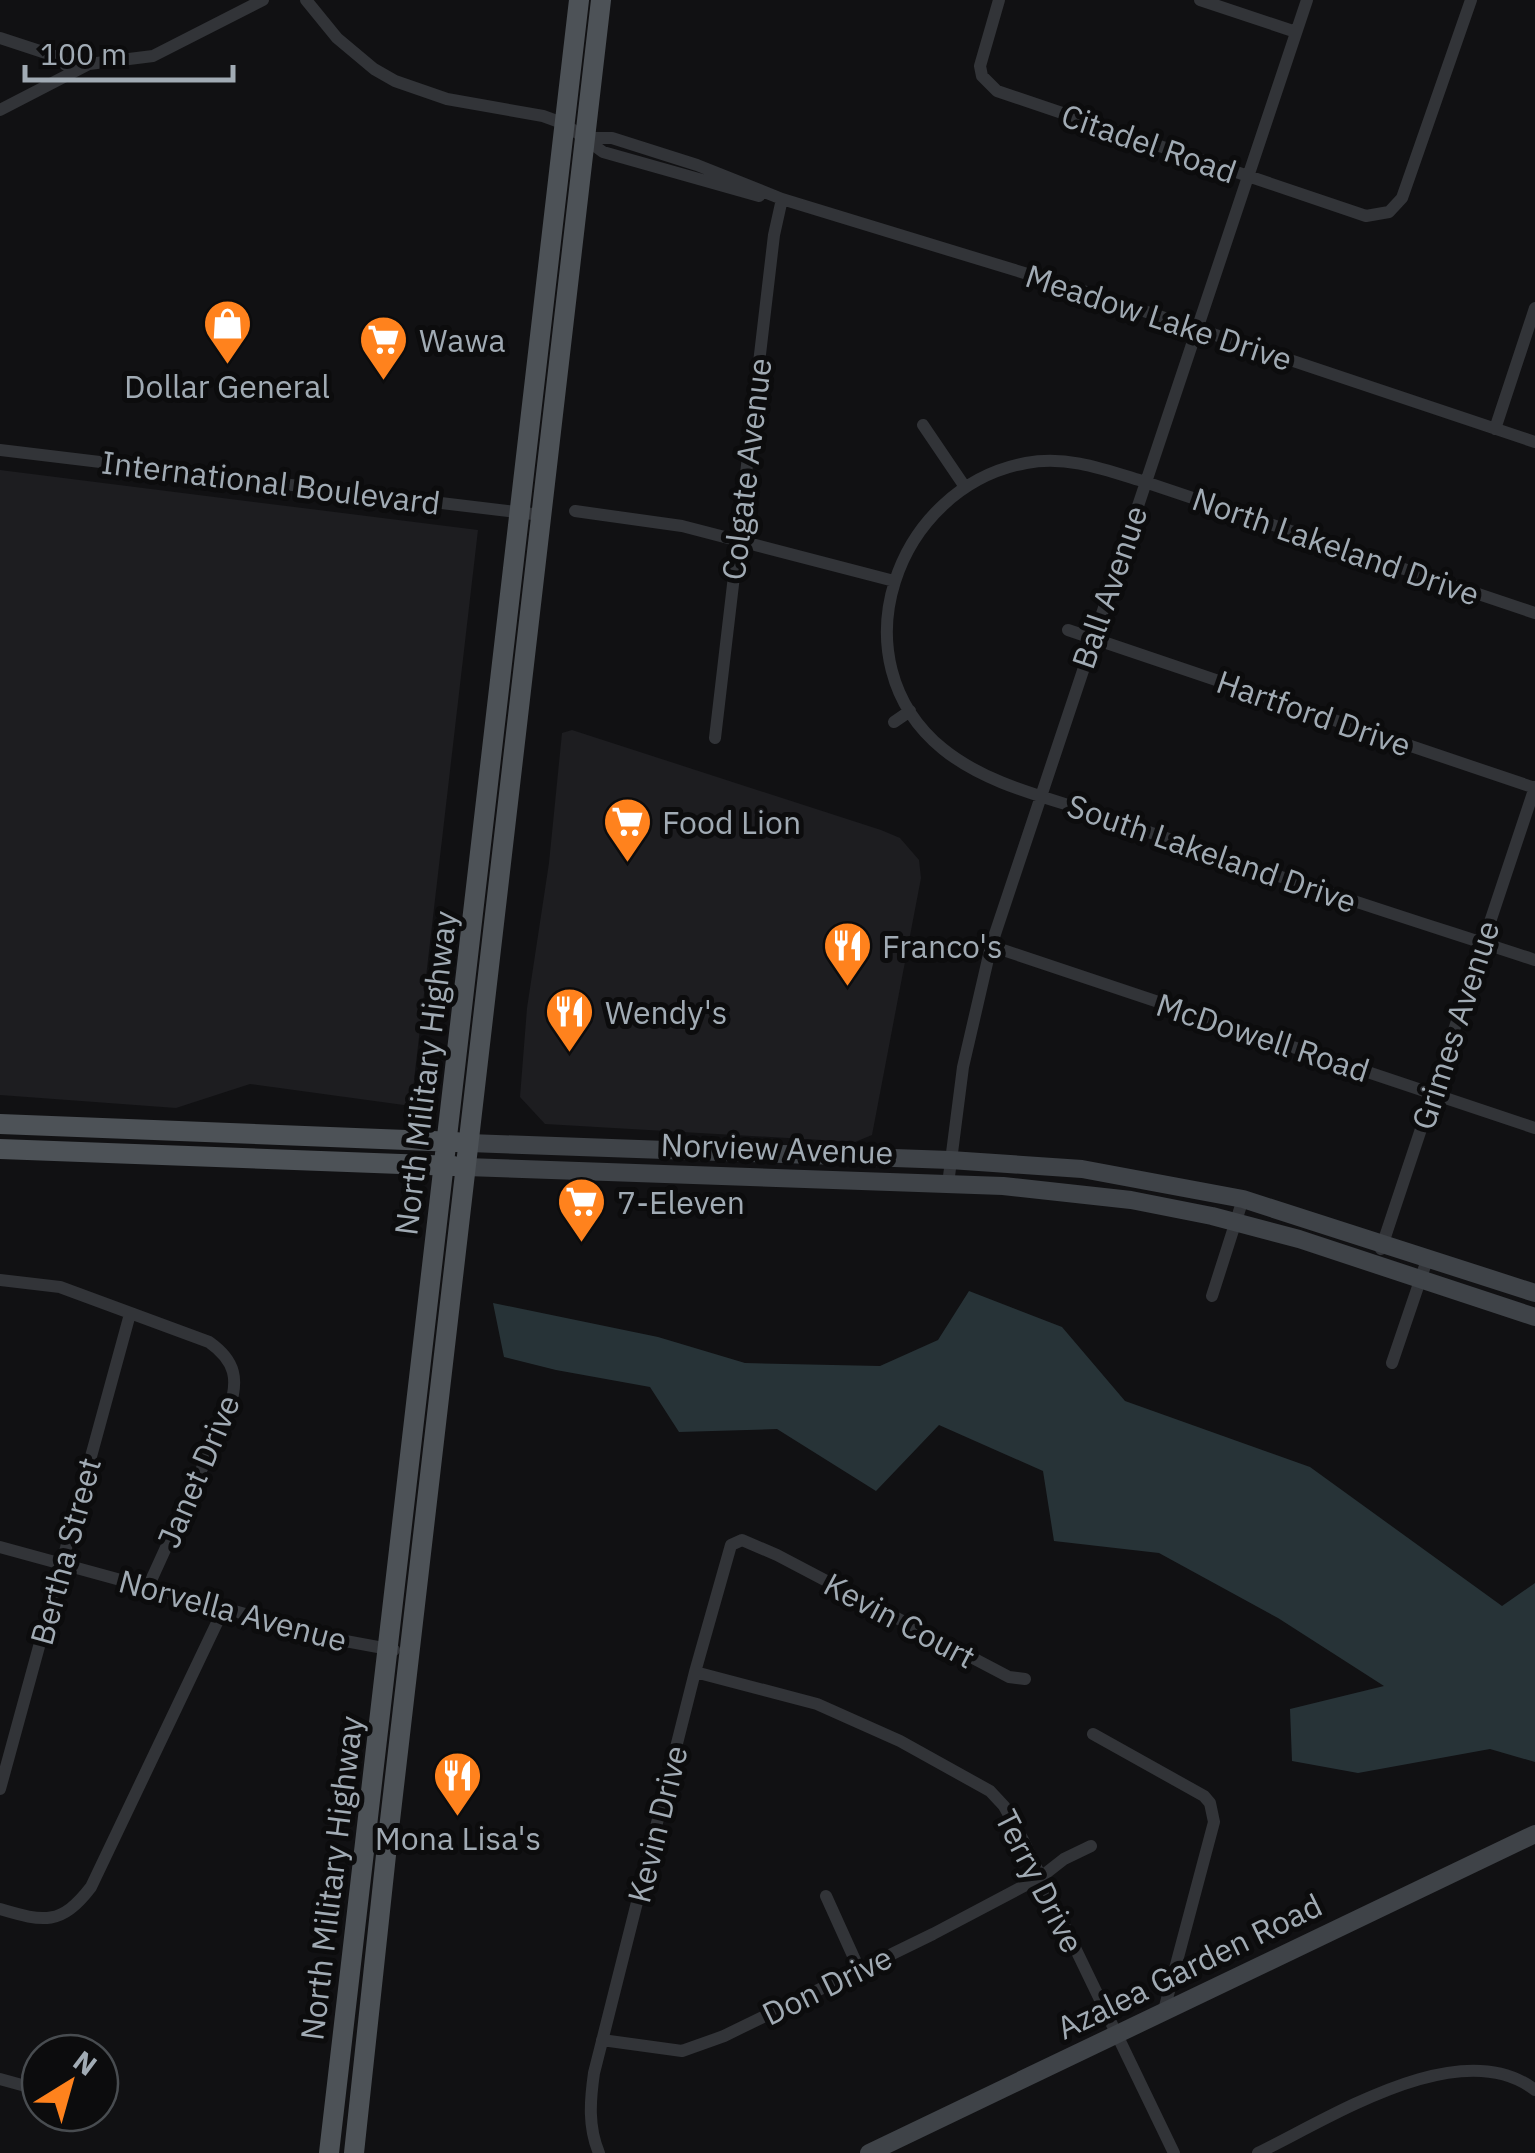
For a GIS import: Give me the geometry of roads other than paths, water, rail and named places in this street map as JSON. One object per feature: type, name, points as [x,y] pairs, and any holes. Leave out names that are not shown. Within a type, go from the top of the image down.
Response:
[{"type":"main road","name":"North Military Highway","points":[[531,514],[579,0]]},
{"type":"main road","name":"North Military Highway","points":[[329,2153],[399,1650],[531,514],[601,0]]},
{"type":"main road","name":"Norview Avenue","points":[[0,1124],[950,1160],[1082,1170],[1243,1199],[1535,1293]]},
{"type":"main road","name":"Norview Avenue","points":[[0,1149],[1075,1192],[1236,1222],[1535,1317]]},
{"type":"main road","name":"North Military Highway","points":[[354,2153],[399,1650]]},
{"type":"main road","name":"Azalea Garden Road","points":[[869,2153],[1535,1834]]},
{"type":"street","points":[[0,110],[89,64],[152,56],[263,0]]},
{"type":"street","points":[[306,0],[336,38],[394,81],[447,99],[543,116],[565,124],[585,138]]},
{"type":"street","points":[[1200,0],[1296,32]]},
{"type":"street","name":"Ball Avenue","points":[[948,1184],[963,1067],[990,946],[1307,0]]},
{"type":"street","name":"Citadel Road","points":[[998,4],[980,66],[988,85],[997,91],[1366,216],[1389,212],[1402,198],[1471,0]]},
{"type":"street","points":[[0,38],[52,55],[73,70]]},
{"type":"street","name":"Meadow Lake Drive","points":[[585,138],[619,140],[697,165],[782,199],[982,258],[1535,442]]},
{"type":"street","name":"Colgate Avenue","points":[[715,738],[774,235],[782,199]]},
{"type":"street","points":[[1495,429],[1535,308]]},
{"type":"street","points":[[923,425],[965,487]]},
{"type":"street","name":"International Boulevard","points":[[0,450],[531,514]]},
{"type":"street","name":"North Lakeland Drive","points":[[894,581],[910,544],[929,518],[965,487],[1009,467],[1053,460],[1084,464],[1145,482],[1535,612]]},
{"type":"street","points":[[575,511],[739,538],[894,581]]},
{"type":"street","name":"South Lakeland Drive","points":[[894,581],[888,643],[900,694],[933,740],[964,764],[1040,794],[1535,960]]},
{"type":"street","name":"Hartford Drive","points":[[1068,630],[1535,787]]},
{"type":"street","points":[[894,722],[910,711]]},
{"type":"street","name":"Grimes Avenue","points":[[1376,1264],[1535,787]]},
{"type":"street","name":"McDowell Road","points":[[990,946],[1535,1128]]},
{"type":"street","points":[[1212,1296],[1243,1199]]},
{"type":"street","points":[[1392,1363],[1428,1257]]},
{"type":"street","name":"Janet Drive","points":[[0,1280],[60,1287],[209,1342],[230,1360],[236,1382],[229,1410],[148,1587]]},
{"type":"street","name":"Bertha Street","points":[[0,1789],[130,1314]]},
{"type":"street","name":"Kevin Drive","points":[[599,2153],[590,2102],[602,2040],[730,1546],[742,1540],[777,1555]]},
{"type":"street","name":"Norvella Avenue","points":[[0,1546],[224,1608],[399,1650]]},
{"type":"street","name":"Kevin Court","points":[[777,1555],[1010,1677],[1025,1679]]},
{"type":"street","points":[[0,1908],[47,1920],[71,1910],[99,1873],[224,1608]]},
{"type":"street","name":"Terry Drive","points":[[695,1672],[817,1704],[976,1780],[1004,1806],[1174,2153]]},
{"type":"street","points":[[1093,1734],[1204,1796],[1214,1812],[1164,2010]]},
{"type":"street","name":"Don Drive","points":[[602,2040],[668,2052],[688,2050],[724,2036],[1042,1877],[1064,1859],[1090,1846]]},
{"type":"street","points":[[826,1896],[860,1969]]},
{"type":"street","points":[[1258,2153],[1385,2092],[1446,2071],[1500,2072],[1535,2090]]},
{"type":"place","name":"Dollar General","points":[[227,366]]},
{"type":"place","name":"Wawa","points":[[384,382]]},
{"type":"place","name":"Food Lion","points":[[627,864]]},
{"type":"place","name":"Franco's","points":[[847,988]]},
{"type":"place","name":"Wendy's","points":[[570,1054]]},
{"type":"place","name":"7-Eleven","points":[[582,1244]]},
{"type":"place","name":"Mona Lisa's","points":[[458,1818]]}]
